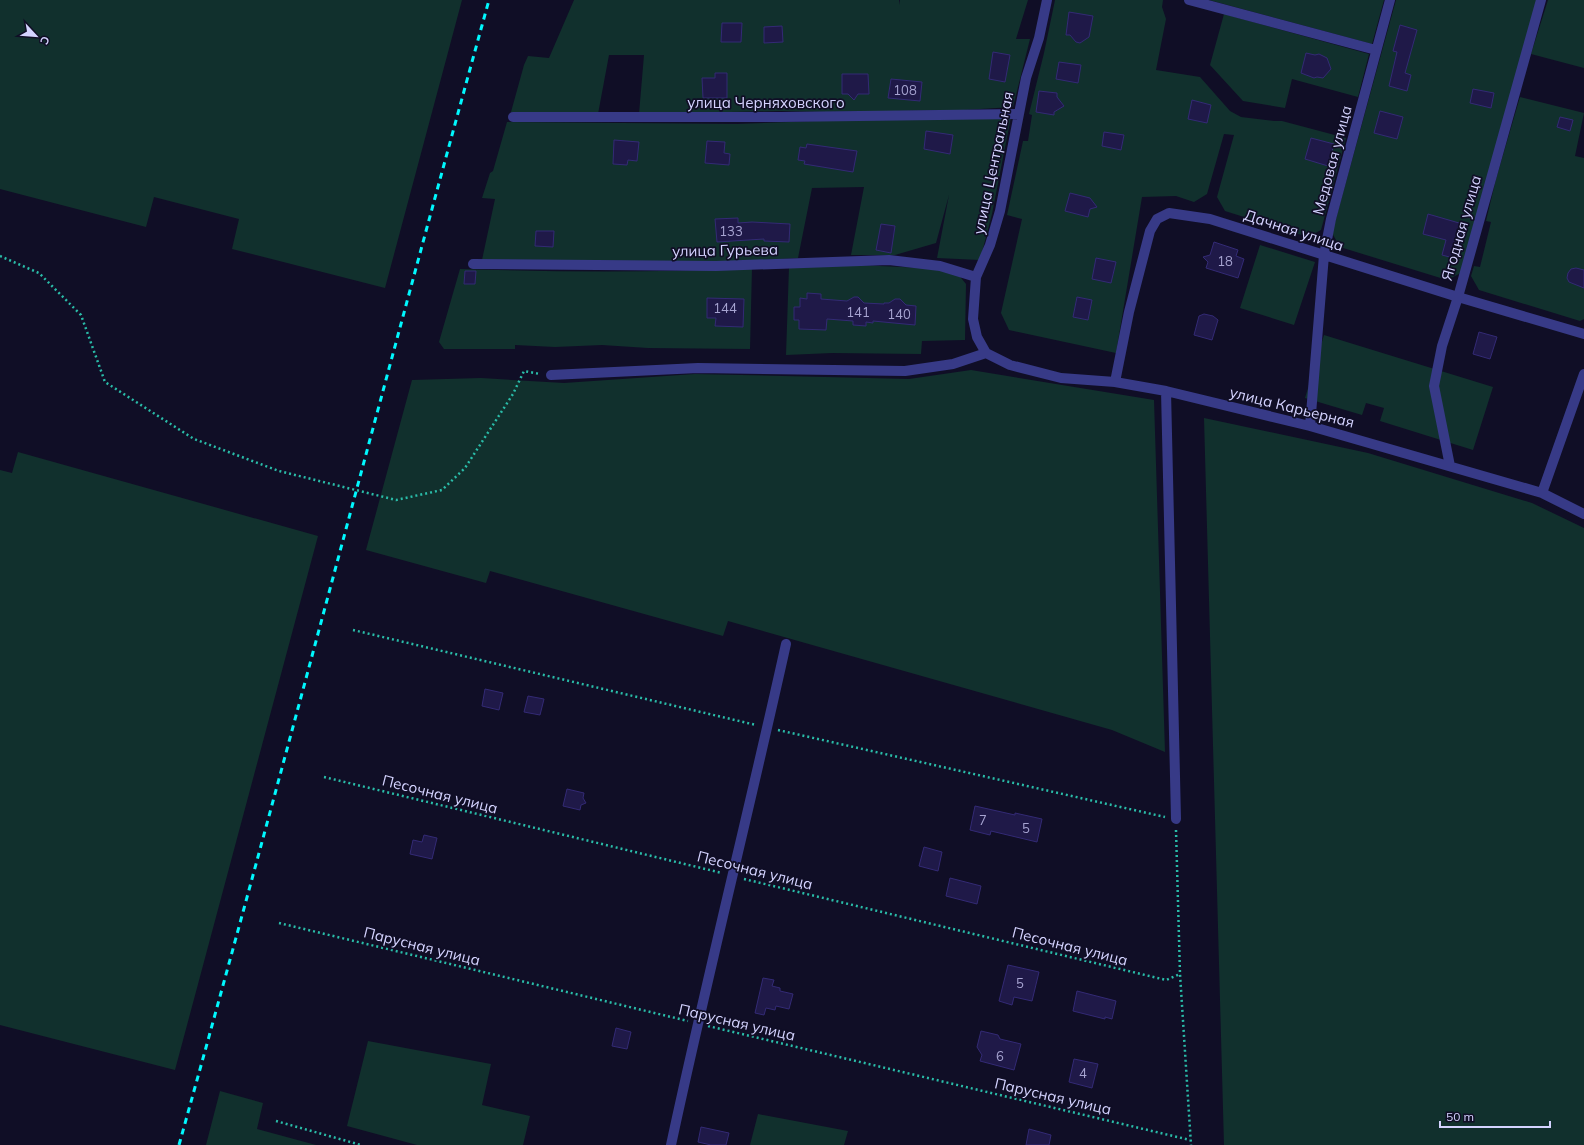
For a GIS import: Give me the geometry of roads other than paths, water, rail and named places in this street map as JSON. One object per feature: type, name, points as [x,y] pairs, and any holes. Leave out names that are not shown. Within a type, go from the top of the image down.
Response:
[{"type":"street","name":"улица Центральная","points":[[986,353],[977,337],[972,319],[976,277],[990,245],[1000,212],[1026,78],[1039,38],[1047,0]]},
{"type":"street","points":[[1189,0],[1376,50]]},
{"type":"street","name":"Медовая улица","points":[[1310,426],[1324,255],[1331,219],[1390,0]]},
{"type":"street","name":"Ягодная улица","points":[[1450,466],[1434,386],[1442,346],[1458,296],[1541,0]]},
{"type":"street","name":"улица Черняховского","points":[[513,117],[780,117],[1019,114]]},
{"type":"street","name":"Дачная улица","points":[[1115,382],[1128,312],[1150,231],[1157,219],[1169,213],[1210,219],[1584,334]]},
{"type":"street","name":"улица Гурьева","points":[[473,264],[716,266],[890,260],[940,266],[976,277]]},
{"type":"street","points":[[551,375],[698,368],[905,371],[952,364],[986,353]]},
{"type":"street","name":"улица Карьерная","points":[[986,353],[1010,364],[1061,378],[1115,382],[1166,391],[1310,426],[1542,493],[1584,514]]},
{"type":"street","points":[[1542,493],[1584,374]]},
{"type":"street","points":[[1166,391],[1176,819]]},
{"type":"street","points":[[671,1145],[697,1024],[786,644]]},
{"type":"railway","points":[[179,1145],[489,0]]}]
